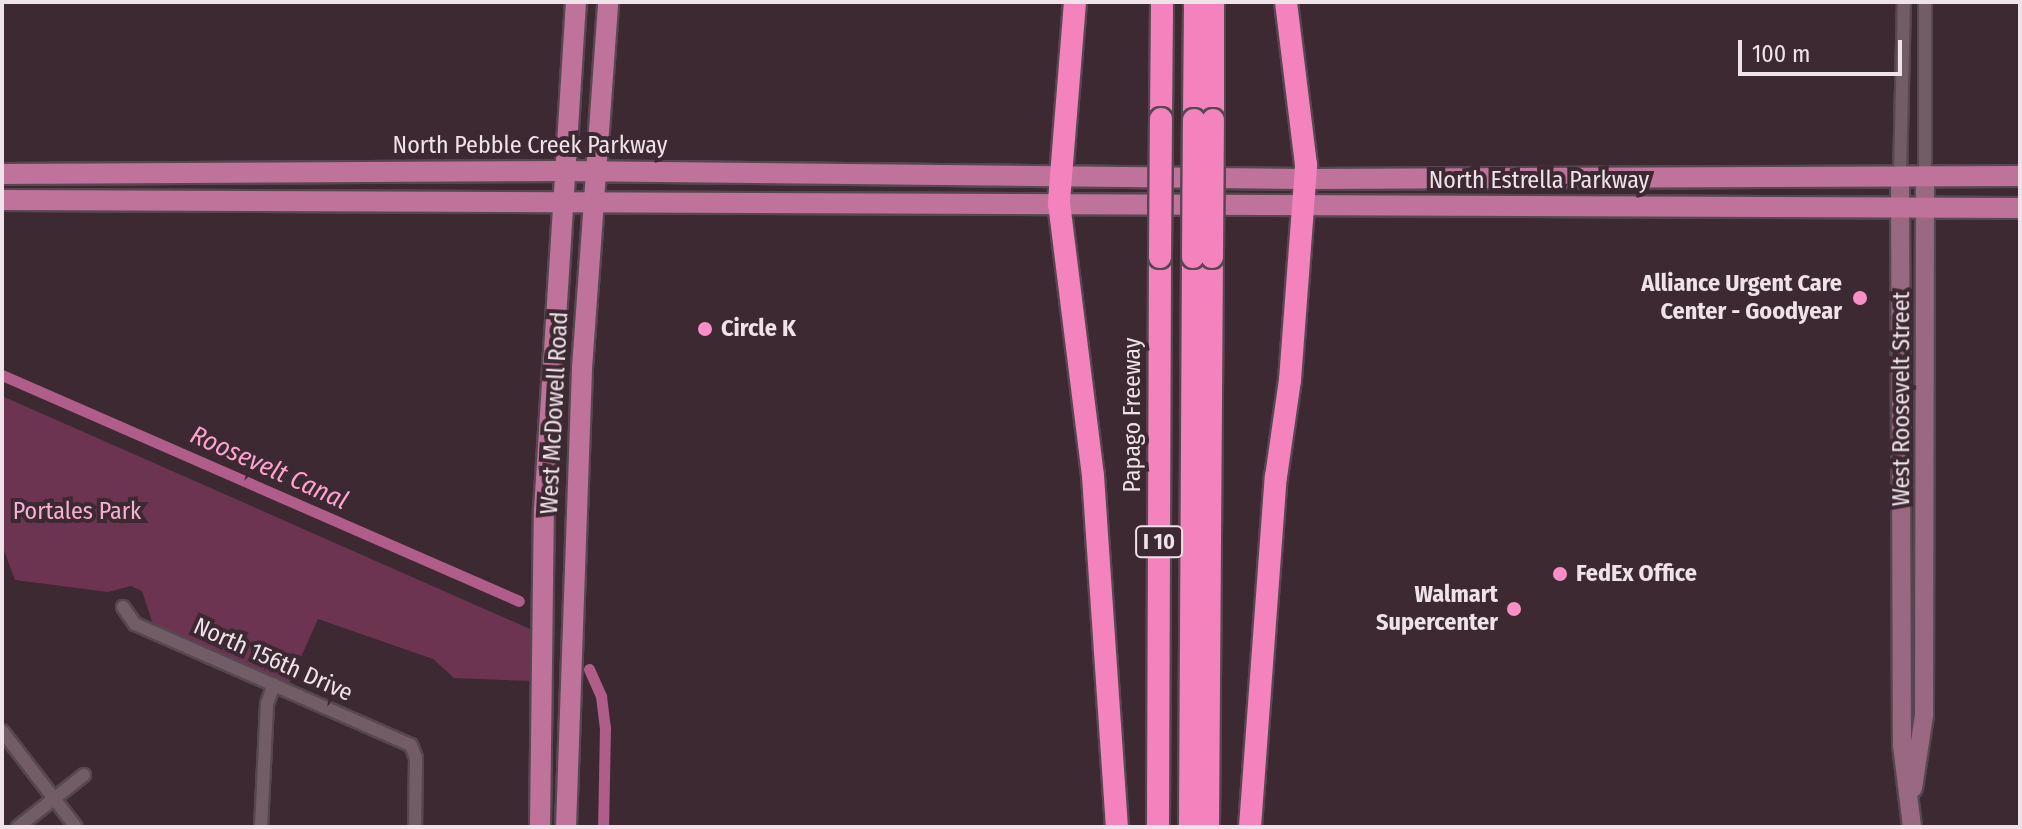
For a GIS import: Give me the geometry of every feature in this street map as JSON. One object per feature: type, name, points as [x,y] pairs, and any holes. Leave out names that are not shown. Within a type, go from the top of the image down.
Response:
[{"type":"highway","points":[[1075,2],[1059,203],[1093,476],[1117,827]]},
{"type":"highway","name":"Papago Freeway","points":[[1158,827],[1162,2]]},
{"type":"highway","points":[[1195,2],[1203,120]]},
{"type":"highway","name":"I 10","points":[[1208,827],[1202,257],[1203,120],[1213,2]]},
{"type":"highway","points":[[1250,827],[1276,477],[1290,380],[1305,179],[1286,2]]},
{"type":"highway","points":[[1190,827],[1202,257]]},
{"type":"main road","name":"West McDowell Road","points":[[540,827],[544,510],[576,2]]},
{"type":"main road","name":"West McDowell Road","points":[[566,827],[575,509],[608,2]]},
{"type":"main road","name":"North Pebble Creek Parkway","points":[[2,174],[565,171],[1059,175]]},
{"type":"main road","points":[[772,204],[780,187],[817,184],[827,172]]},
{"type":"main road","name":"North Estrella Parkway","points":[[1059,175],[1305,179],[1625,175],[2020,176]]},
{"type":"main road","points":[[1625,175],[1633,208]]},
{"type":"main road","points":[[2,200],[563,204],[1059,203]]},
{"type":"main road","name":"North Estrella Parkway","points":[[1059,203],[2020,208]]},
{"type":"main road","points":[[544,510],[575,509]]},
{"type":"main road","points":[[541,730],[552,748],[551,827]]},
{"type":"street","name":"West Roosevelt Street","points":[[1904,2],[1900,176],[1902,745],[1911,794],[1912,827]]},
{"type":"street","name":"West Roosevelt Street","points":[[1911,794],[1924,715],[1925,2]]},
{"type":"street","name":"North 156th Drive","points":[[123,607],[135,624],[411,745],[415,827]]},
{"type":"street","points":[[261,827],[267,704],[274,684]]},
{"type":"street","points":[[2,731],[76,827]]},
{"type":"street","points":[[18,827],[84,775]]},
{"type":"green space","name":"Portales Park","points":[[2,396],[530,629],[530,681],[454,678],[433,659],[318,619],[289,684],[153,624],[142,591],[131,586],[108,592],[15,580],[2,545]]},
{"type":"waterway","name":"Roosevelt Canal","points":[[2,375],[519,601]]},
{"type":"waterway","name":"Roosevelt Canal","points":[[589,669],[601,696],[605,727],[603,827]]},
{"type":"place","name":"Alliance Urgent Care Center - Goodyear","points":[[1860,298]]},
{"type":"place","name":"Circle K","points":[[705,329]]},
{"type":"place","name":"FedEx Office","points":[[1560,574]]},
{"type":"place","name":"Walmart Supercenter","points":[[1514,609]]}]
